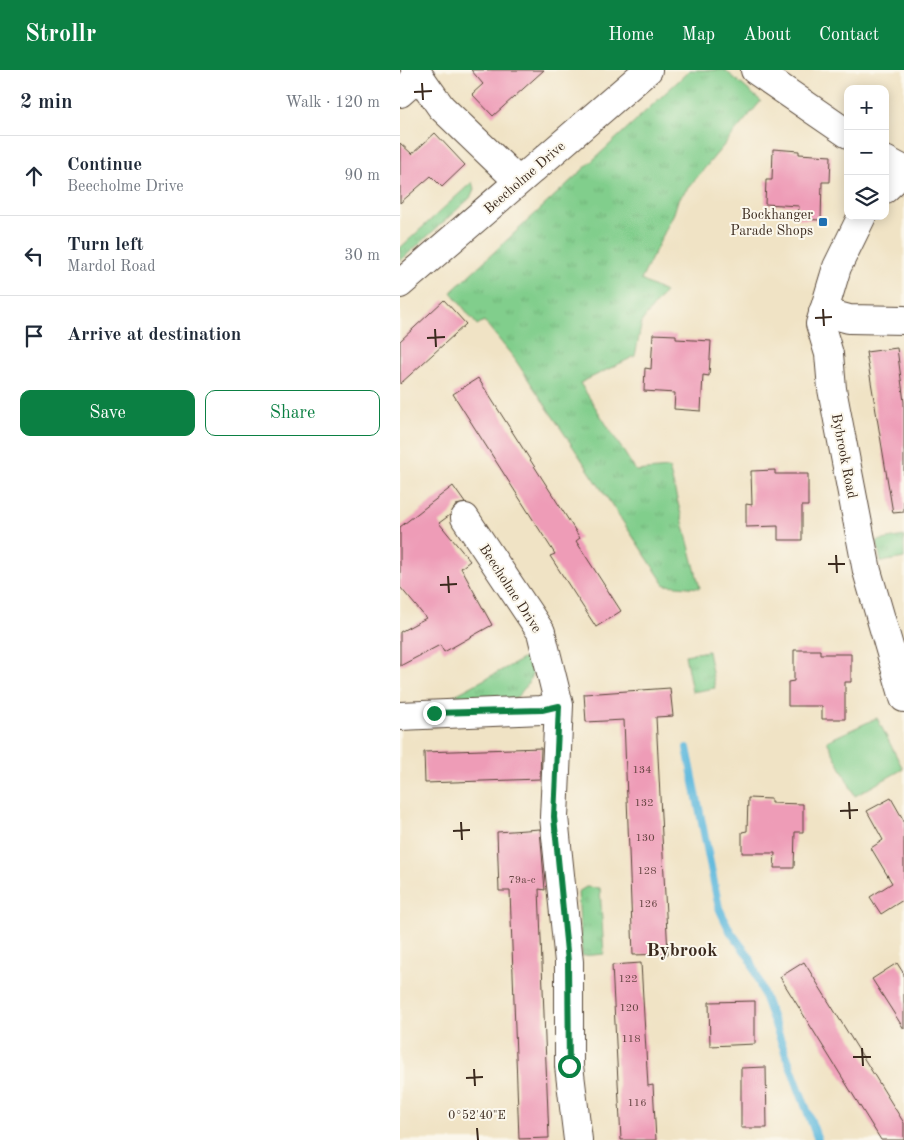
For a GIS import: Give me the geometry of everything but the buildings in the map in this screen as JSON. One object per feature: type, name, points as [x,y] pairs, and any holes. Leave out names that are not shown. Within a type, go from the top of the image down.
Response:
[{"type":"street","name":"Beecholme Drive","points":[[400,284],[648,70]]},
{"type":"street","points":[[755,70],[844,131]]},
{"type":"street","points":[[411,80],[518,181]]},
{"type":"street","points":[[889,162],[904,170],[889,185]]},
{"type":"street","name":"Bybrook Road","points":[[860,220],[837,267],[820,324],[829,354],[832,389],[867,570],[904,698]]},
{"type":"street","points":[[823,312],[849,319],[904,320]]},
{"type":"street","name":"Beecholme Drive","points":[[466,518],[540,632],[559,706],[554,817],[568,962],[569,1066],[578,1140]]},
{"type":"street","points":[[400,716],[542,710],[559,706]]},
{"type":"green space","points":[[690,70],[725,70],[761,101],[678,200],[674,213],[641,280],[665,292],[642,321],[635,356],[580,383],[636,471],[669,468],[700,588],[665,585],[514,358],[484,321],[477,325],[451,292]]},
{"type":"green space","points":[[472,182],[474,189],[470,198],[400,261],[400,248]]},
{"type":"green space","points":[[904,536],[904,558],[881,562],[877,541]]},
{"type":"green space","points":[[708,651],[715,688],[692,692],[685,655]]},
{"type":"green space","points":[[532,654],[534,667],[531,678],[516,698],[442,702]]},
{"type":"green space","points":[[877,718],[903,769],[855,796],[827,741]]},
{"type":"green space","points":[[586,887],[600,888],[604,954],[582,956],[578,892]]},
{"type":"waterway","points":[[687,748],[719,908],[730,931],[750,958],[818,1140]]},
{"type":"place","name":"Bockhanger Parade Shops","points":[[823,222]]},
{"type":"district","name":"Bybrook","points":[[682,949]]},
{"type":"route","points":[[434,713],[542,710],[559,706],[554,817],[568,962],[569,1066]]}]
